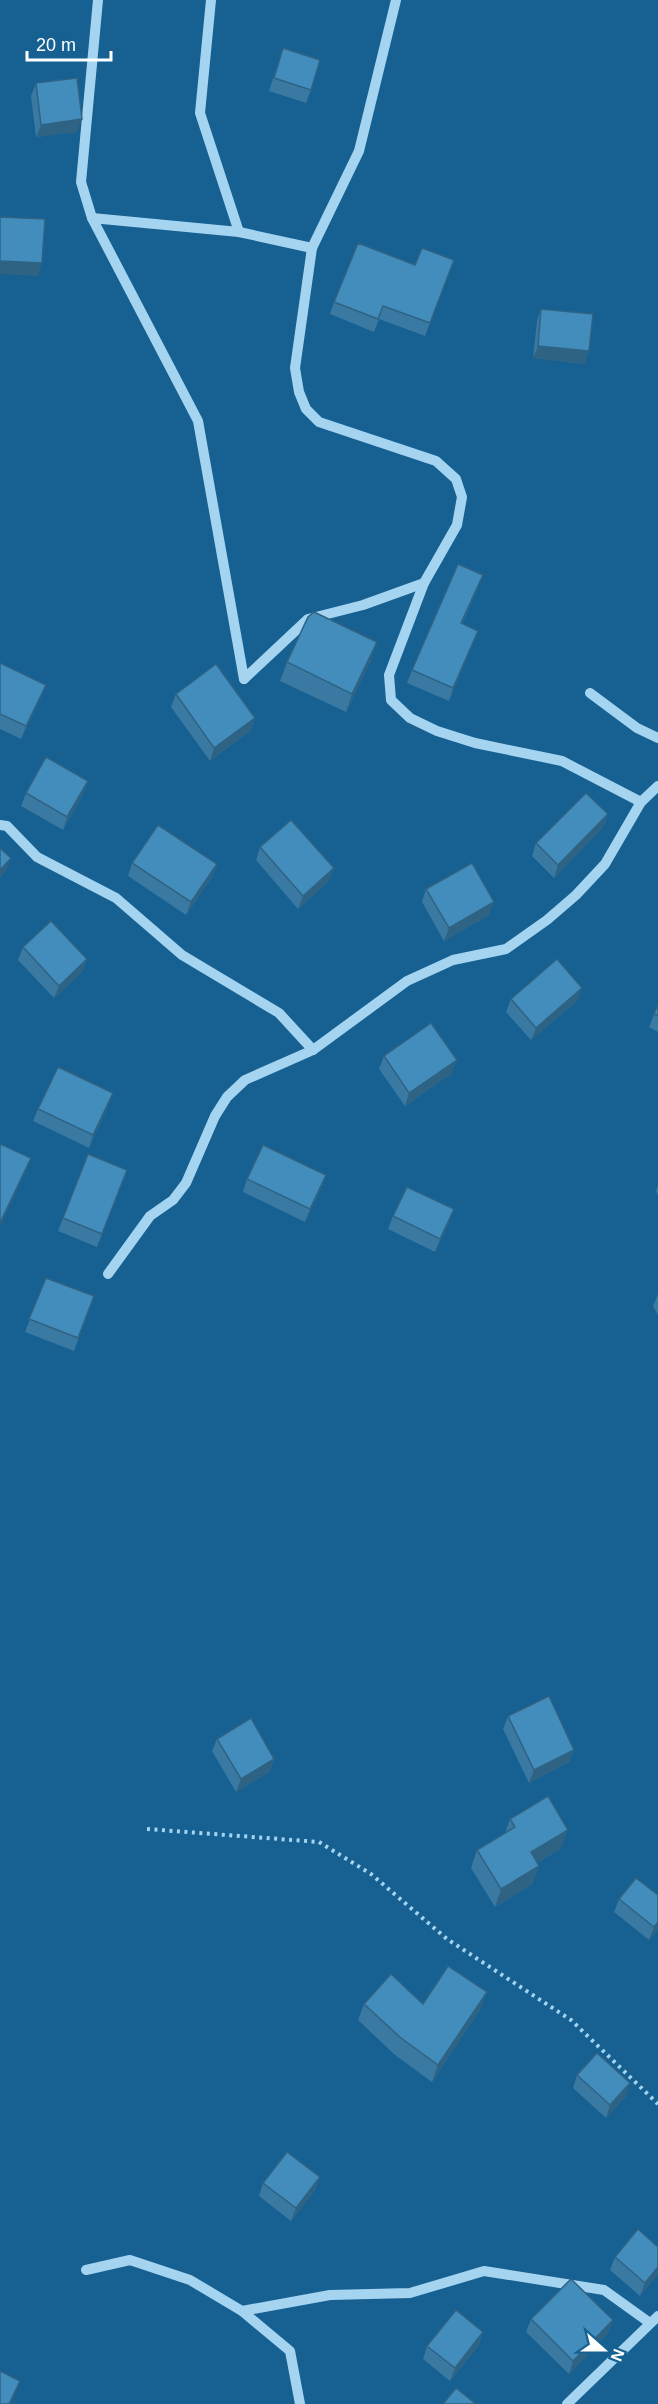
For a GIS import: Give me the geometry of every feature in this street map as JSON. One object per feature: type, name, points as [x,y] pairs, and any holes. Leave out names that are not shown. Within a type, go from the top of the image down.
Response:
[{"type":"street","points":[[98,0],[81,182],[92,218],[198,421],[244,679],[308,619],[363,605],[424,583]]},
{"type":"street","points":[[211,0],[200,114],[239,232]]},
{"type":"street","points":[[396,0],[359,151],[312,248],[295,368],[299,392],[306,410],[319,422],[436,461],[456,479],[462,497],[457,525],[424,583],[389,675],[391,700],[410,718],[438,731],[475,743],[562,761],[641,802]]},
{"type":"street","points":[[92,218],[239,232],[312,248]]},
{"type":"street","points":[[590,693],[637,728],[658,738]]},
{"type":"street","points":[[108,1274],[150,1216],[173,1200],[186,1183],[215,1116],[227,1097],[245,1080],[313,1050],[407,981],[453,960],[506,949],[547,920],[576,895],[605,864],[641,802],[658,786]]},
{"type":"street","points":[[0,825],[7,826],[37,857],[116,898],[182,956],[279,1013],[313,1050]]},
{"type":"street","points":[[86,2270],[130,2260],[190,2280],[242,2312],[290,2352],[300,2404]]},
{"type":"street","points":[[242,2312],[330,2295],[410,2292],[484,2271],[604,2290],[654,2320],[567,2404]]},
{"type":"path","points":[[147,1829],[319,1842],[371,1874],[447,1939],[571,2020],[658,2104]]},
{"type":"building","points":[[283,48],[320,60],[311,90],[274,78]]},
{"type":"building","points":[[77,78],[82,119],[41,125],[36,83]]},
{"type":"building","points":[[0,217],[45,219],[42,263],[0,261]]},
{"type":"building","points":[[358,243],[415,265],[422,248],[454,260],[430,323],[383,306],[378,319],[334,302]]},
{"type":"building","points":[[541,309],[593,314],[589,351],[538,346]]},
{"type":"building","points":[[458,564],[483,575],[461,623],[478,631],[453,688],[412,670]]},
{"type":"building","points":[[314,612],[377,642],[352,694],[287,662],[308,617]]},
{"type":"building","points":[[0,663],[46,685],[26,726],[0,714]]},
{"type":"building","points":[[216,664],[255,718],[214,748],[176,694]]},
{"type":"building","points":[[46,757],[88,781],[67,817],[26,793]]},
{"type":"building","points":[[586,793],[608,814],[558,865],[536,843]]},
{"type":"building","points":[[291,820],[334,868],[303,896],[260,847]]},
{"type":"building","points":[[158,825],[217,864],[191,902],[132,863]]},
{"type":"building","points":[[0,848],[11,858],[0,870]]},
{"type":"building","points":[[472,863],[494,902],[449,928],[426,889]]},
{"type":"building","points":[[51,921],[87,959],[59,986],[23,947]]},
{"type":"building","points":[[557,959],[582,988],[536,1028],[511,999]]},
{"type":"building","points":[[431,1023],[457,1060],[409,1093],[384,1056]]},
{"type":"building","points":[[58,1067],[113,1093],[93,1135],[38,1109]]},
{"type":"building","points":[[0,1144],[31,1158],[0,1223]]},
{"type":"building","points":[[263,1145],[326,1175],[310,1209],[247,1179]]},
{"type":"building","points":[[88,1154],[127,1170],[102,1234],[63,1218]]},
{"type":"building","points":[[407,1187],[454,1209],[440,1239],[393,1216]]},
{"type":"building","points":[[46,1278],[94,1296],[78,1338],[29,1319]]},
{"type":"building","points":[[549,1696],[574,1750],[534,1770],[508,1716]]},
{"type":"building","points":[[251,1718],[274,1759],[241,1779],[217,1739]]},
{"type":"building","points":[[548,1796],[568,1830],[531,1852],[539,1866],[501,1889],[477,1850],[515,1827],[510,1819]]},
{"type":"building","points":[[636,1878],[658,1895],[658,1922],[654,1927],[619,1899]]},
{"type":"building","points":[[448,1966],[487,1992],[438,2065],[401,2038],[364,2004],[391,1974],[423,2004]]},
{"type":"building","points":[[597,2053],[630,2083],[610,2105],[577,2075]]},
{"type":"building","points":[[287,2152],[320,2177],[296,2208],[263,2183]]},
{"type":"building","points":[[638,2229],[658,2247],[658,2267],[645,2283],[615,2257]]},
{"type":"building","points":[[571,2279],[613,2320],[573,2361],[531,2319]]},
{"type":"building","points":[[456,2310],[483,2332],[455,2368],[427,2346]]},
{"type":"building","points":[[0,2371],[20,2381],[9,2404],[0,2404]]},
{"type":"building","points":[[456,2388],[476,2404],[443,2404]]}]
